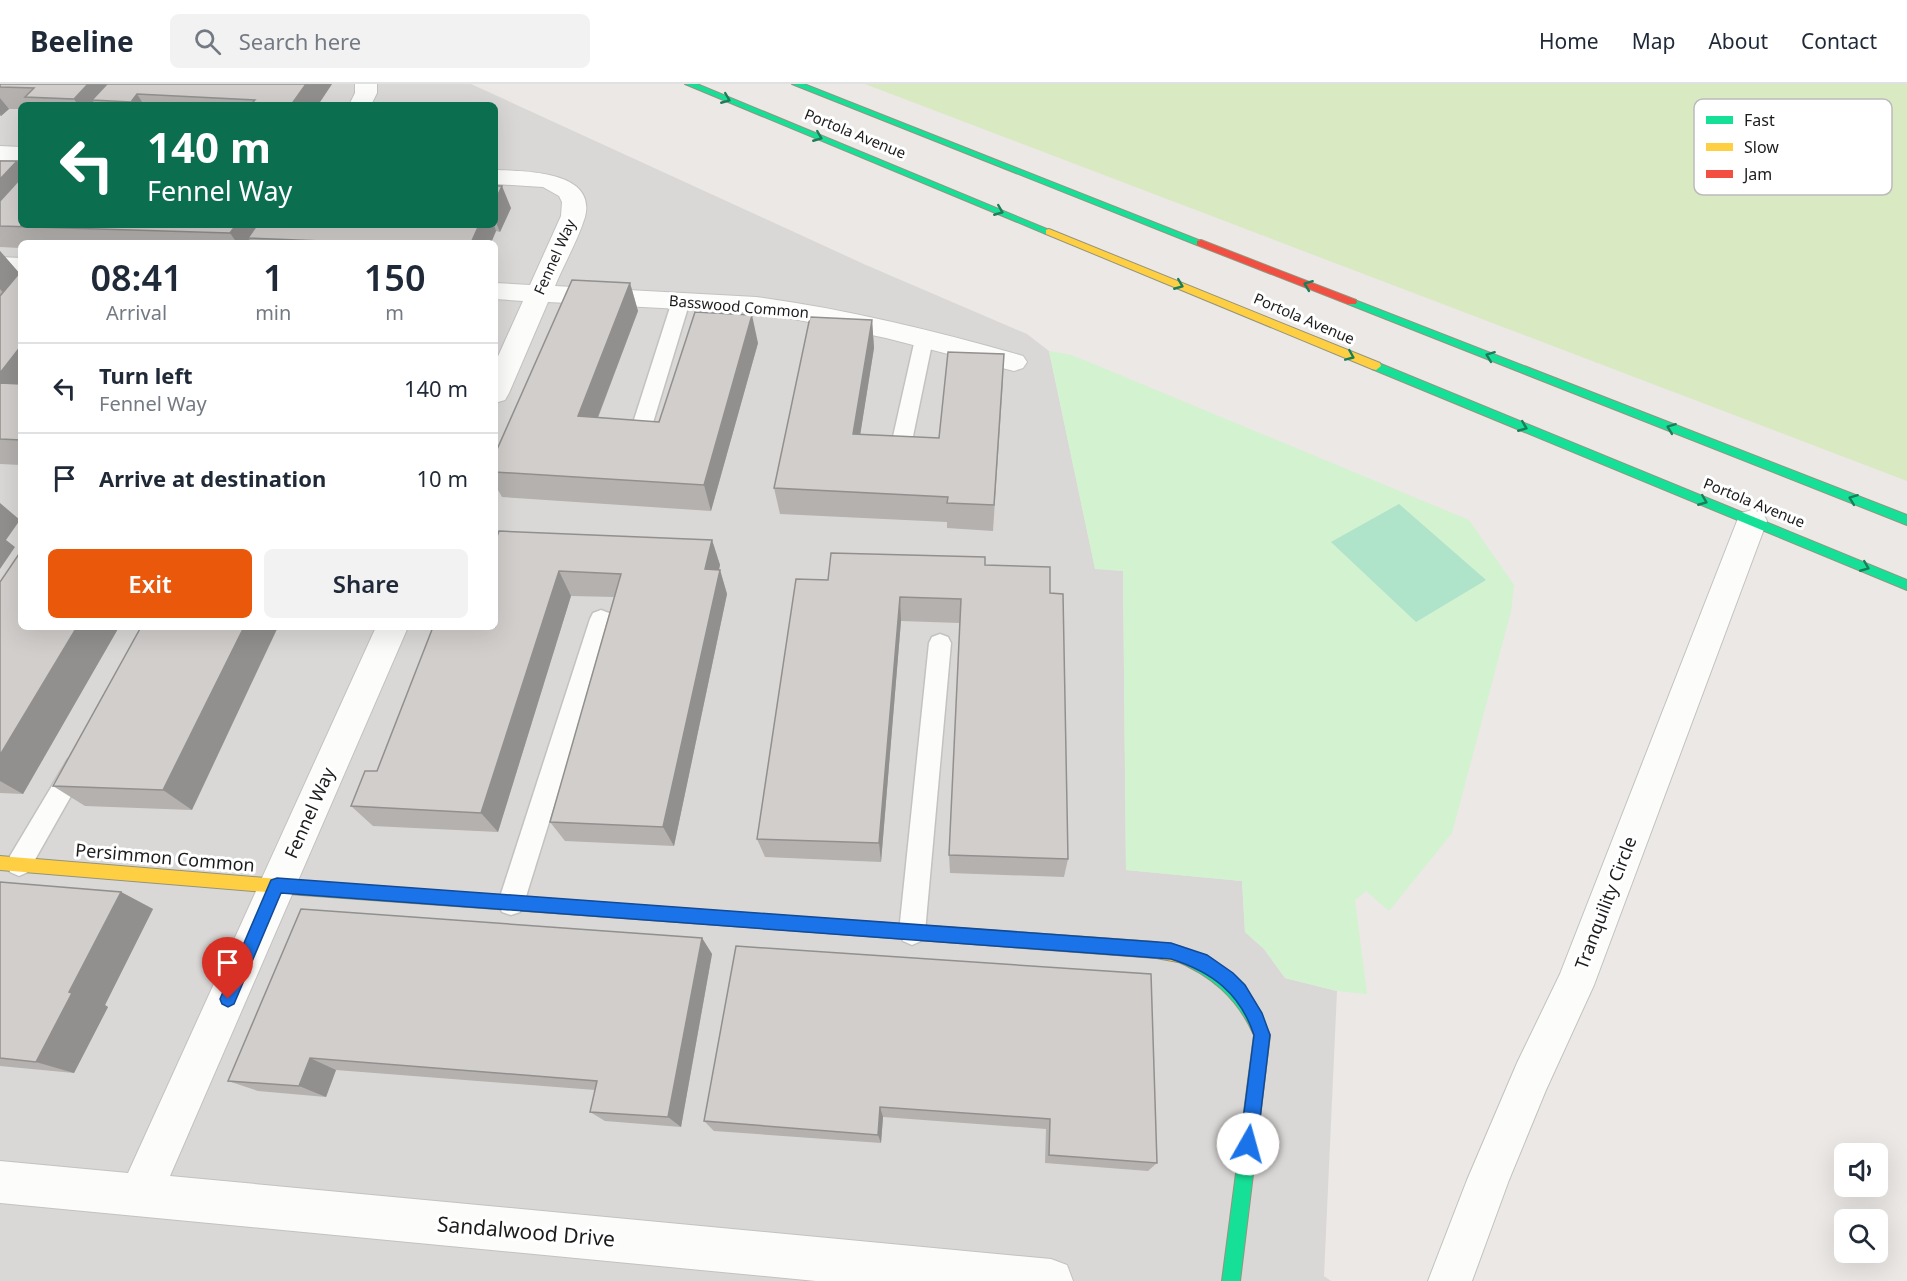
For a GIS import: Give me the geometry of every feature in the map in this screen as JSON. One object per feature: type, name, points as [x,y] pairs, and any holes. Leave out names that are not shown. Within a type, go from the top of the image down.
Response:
[{"type":"main road","name":"Portola Avenue","points":[[688,84],[1907,585]]},
{"type":"main road","name":"Portola Avenue","points":[[796,84],[1907,520]]},
{"type":"main road","name":"Persimmon Common","points":[[10,863],[511,903],[1171,951],[1201,961],[1228,979],[1239,991],[1257,1019],[1262,1035],[1231,1281]]},
{"type":"street","points":[[362,102],[366,93],[366,84]]},
{"type":"street","points":[[0,153],[18,154]]},
{"type":"street","name":"Fennel Way","points":[[498,177],[544,180],[565,189],[573,198],[573,216],[498,386]]},
{"type":"street","points":[[0,265],[18,266]]},
{"type":"street","name":"Basswood Common","points":[[498,291],[794,310],[1014,362]]},
{"type":"street","name":"Tranquility Circle","points":[[1450,1281],[1531,1077],[1575,985],[1752,521]]},
{"type":"street","name":"Fennel Way","points":[[140,1196],[391,630]]},
{"type":"street","name":"Sandalwood Drive","points":[[0,1182],[1051,1281]]},
{"type":"lane","points":[[642,426],[681,301]]},
{"type":"lane","points":[[902,441],[924,339]]},
{"type":"lane","points":[[511,903],[601,619]]},
{"type":"lane","points":[[912,932],[940,643]]},
{"type":"lane","points":[[10,863],[85,751]]},
{"type":"shaded area","points":[[0,84],[471,84],[866,265],[1027,334],[1049,351],[1095,568],[1123,571],[1126,870],[1242,881],[1245,932],[1264,949],[1285,978],[1337,991],[1324,1276],[1331,1281],[0,1281]]},
{"type":"green space","points":[[865,84],[1907,84],[1907,481]]},
{"type":"green space","points":[[1049,351],[1071,355],[1096,365],[1469,520],[1514,585],[1511,611],[1452,833],[1389,911],[1366,891],[1355,900],[1367,994],[1337,991],[1285,978],[1264,949],[1245,932],[1242,881],[1126,870],[1123,571],[1095,569]]},
{"type":"green space","points":[[1399,504],[1486,580],[1416,622],[1331,542]]},
{"type":"building","points":[[0,84],[88,84],[74,99],[25,97],[34,88],[0,87]]},
{"type":"building","points":[[107,84],[306,84],[293,102],[253,102],[255,100],[137,94],[131,102],[92,100]]},
{"type":"building","points":[[0,161],[17,161],[0,179]]},
{"type":"building","points":[[18,181],[18,227],[0,226],[0,201]]},
{"type":"building","points":[[66,228],[234,228],[230,233]]},
{"type":"building","points":[[255,228],[478,228],[472,240],[248,238]]},
{"type":"building","points":[[18,275],[18,350],[0,373],[0,296]]},
{"type":"building","points":[[572,280],[630,283],[578,416],[659,422],[695,312],[752,315],[704,485],[498,472],[498,447]]},
{"type":"building","points":[[810,317],[872,320],[853,434],[939,438],[948,352],[1004,354],[994,505],[947,503],[948,497],[774,488]]},
{"type":"building","points":[[0,383],[18,384],[18,440],[0,439]]},
{"type":"building","points":[[499,531],[712,540],[705,569],[720,570],[663,827],[550,822],[621,574],[559,571],[481,813],[351,806],[365,771],[377,771],[432,630],[498,630]]},
{"type":"building","points":[[831,553],[985,557],[985,565],[1050,567],[1050,593],[1063,594],[1068,859],[949,855],[961,599],[900,597],[879,843],[757,839],[796,579],[828,580]]},
{"type":"building","points":[[18,555],[18,630],[75,630],[0,755],[0,582]]},
{"type":"building","points":[[139,630],[243,630],[163,790],[53,786]]},
{"type":"building","points":[[0,882],[121,892],[36,1062],[0,1058]]},
{"type":"building","points":[[301,909],[702,938],[668,1117],[590,1112],[597,1081],[310,1058],[299,1086],[228,1081]]},
{"type":"building","points":[[736,946],[1151,974],[1157,1163],[1049,1155],[1050,1119],[880,1107],[878,1135],[704,1121]]},
{"type":"traffic: fast","points":[[689,84],[1049,232]]},
{"type":"traffic: fast","points":[[796,84],[1201,243]]},
{"type":"traffic: fast","points":[[1352,302],[1907,520]]},
{"type":"traffic: fast","points":[[1376,366],[1907,585]]},
{"type":"traffic: fast","points":[[302,888],[760,921]]},
{"type":"traffic: fast","points":[[1178,954],[1207,966],[1230,984],[1248,1007],[1262,1035],[1231,1281]]},
{"type":"traffic: slow","points":[[1049,232],[1376,366]]},
{"type":"traffic: slow","points":[[0,863],[302,888]]},
{"type":"traffic: slow","points":[[760,921],[1156,950],[1178,954]]},
{"type":"traffic: jam","points":[[1201,243],[1352,302]]},
{"type":"route","points":[[228,999],[277,885],[1171,951],[1201,961],[1228,979],[1239,991],[1257,1019],[1262,1035],[1248,1144]]}]
